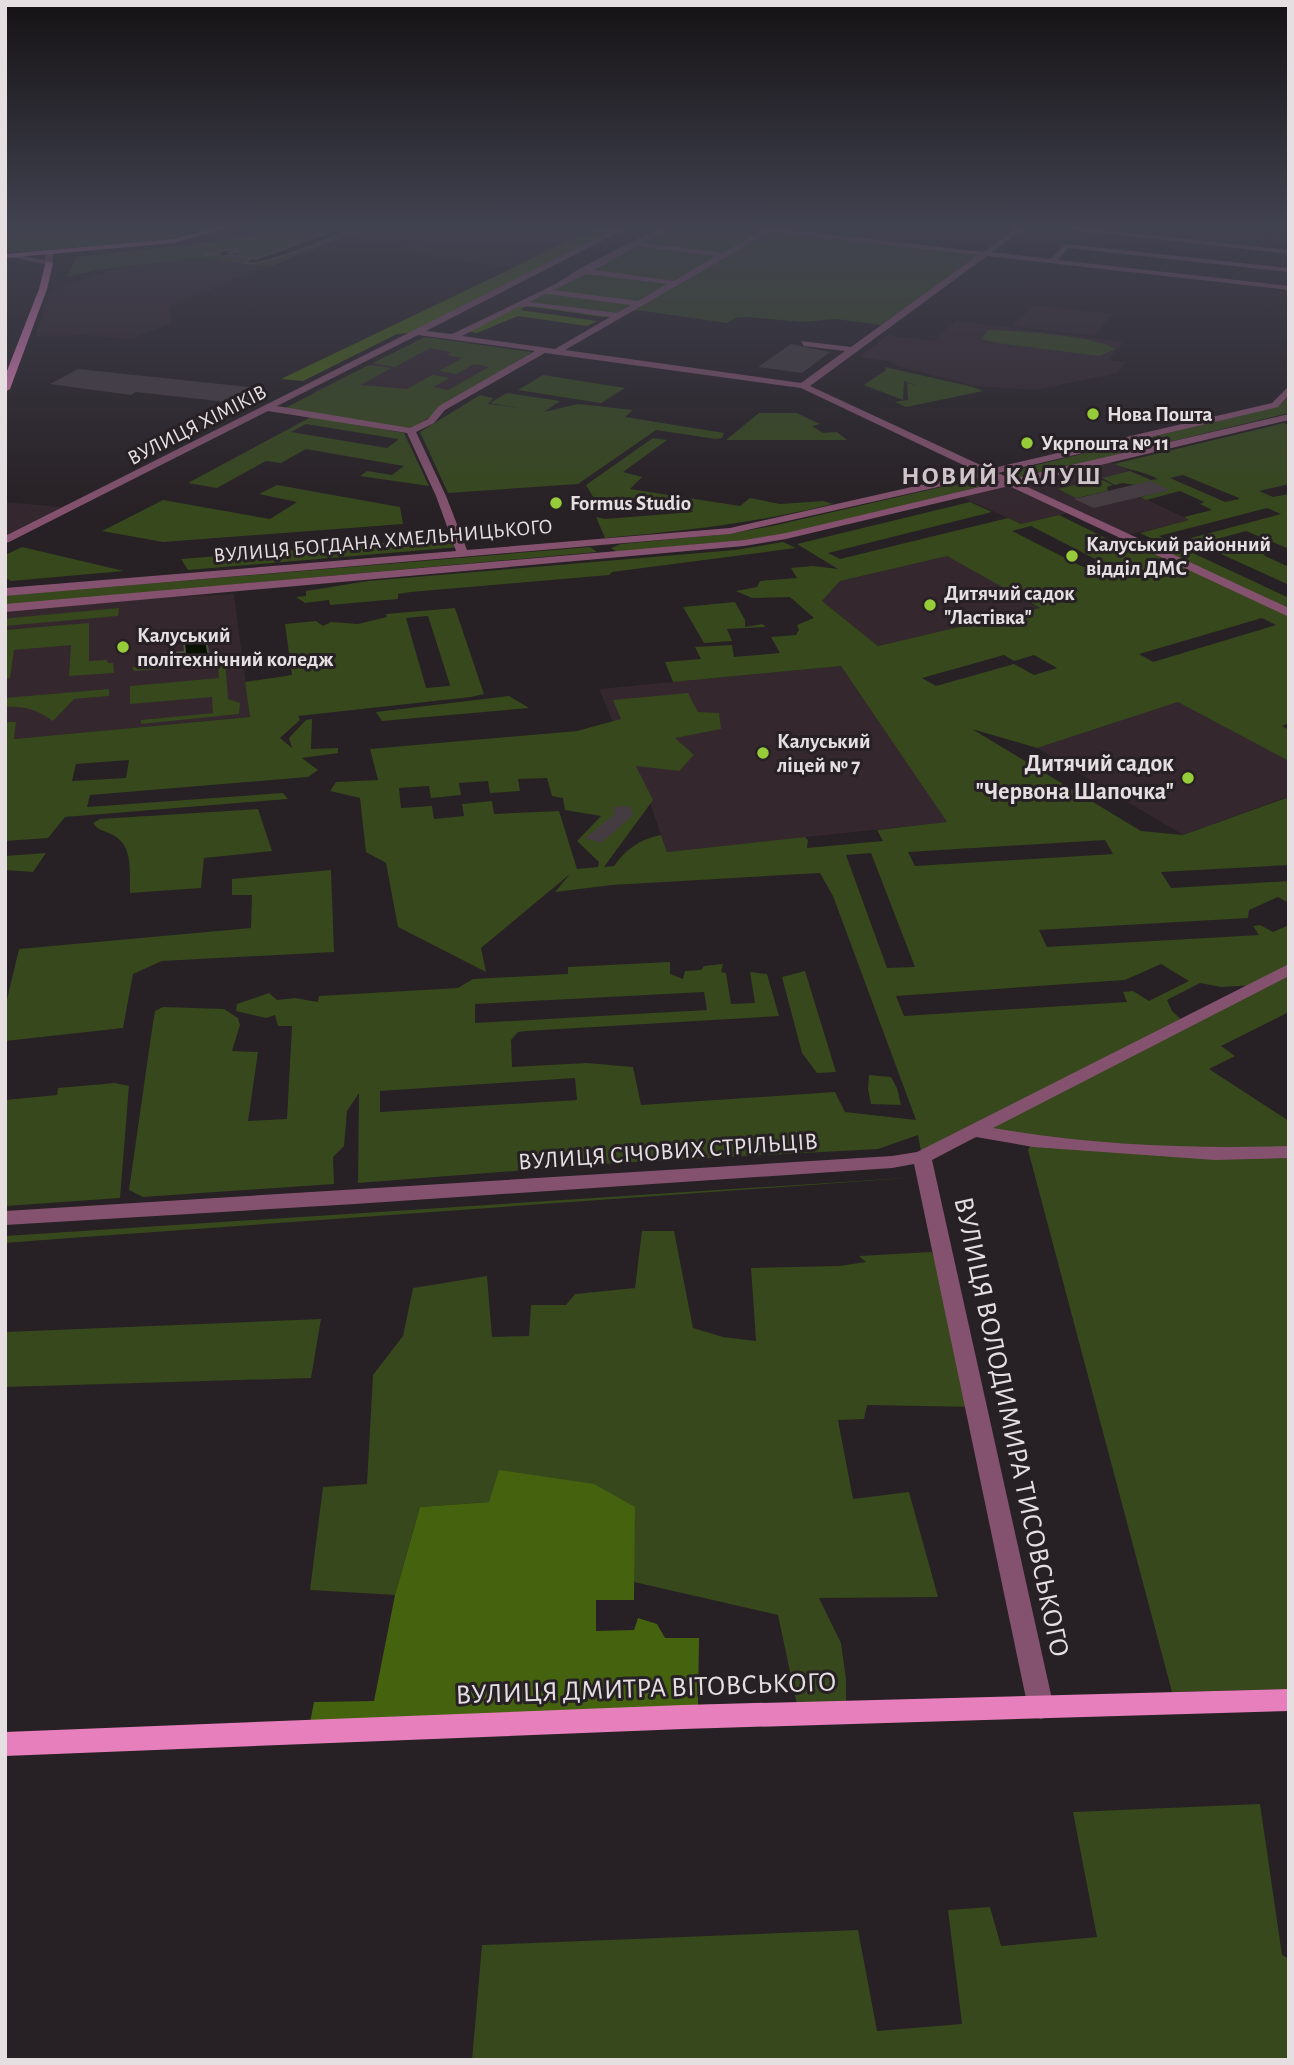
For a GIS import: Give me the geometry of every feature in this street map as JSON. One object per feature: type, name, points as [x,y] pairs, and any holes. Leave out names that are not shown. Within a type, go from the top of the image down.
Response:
[{"type":"main road","points":[[5,389],[31,321]]},
{"type":"main road","name":"ВУЛИЦЯ ДМИТРА ВІТОВСЬКОГО","points":[[5,1744],[683,1717],[1289,1700]]},
{"type":"street","name":"ВУЛИЦЯ ХІМІКІВ","points":[[5,540],[438,321]]},
{"type":"street","points":[[453,337],[483,321]]},
{"type":"street","points":[[555,352],[606,321]]},
{"type":"street","points":[[803,386],[894,321]]},
{"type":"street","points":[[417,332],[803,386],[1289,613]]},
{"type":"street","points":[[804,343],[855,350]]},
{"type":"street","points":[[269,408],[411,431],[430,421],[442,408],[543,350]]},
{"type":"street","name":"ВУЛИЦЯ БОГДАНА ХМЕЛЬНИЦЬКОГО","points":[[5,593],[730,531],[1275,405],[1289,389]]},
{"type":"street","name":"ВУЛИЦЯ БОГДАНА ХМЕЛЬНИЦЬКОГО","points":[[5,608],[714,547],[786,536],[1287,418]]},
{"type":"street","points":[[411,431],[441,496],[463,554]]},
{"type":"street","points":[[598,542],[605,556]]},
{"type":"street","name":"ВУЛИЦЯ СІЧОВИХ СТРІЛЬЦІВ","points":[[5,1218],[383,1196],[892,1162],[922,1157],[978,1131],[1289,970]]},
{"type":"street","points":[[978,1131],[1033,1140],[1215,1154],[1289,1152]]},
{"type":"street","name":"ВУЛИЦЯ ВОЛОДИМИРА ТИСОВСЬКОГО","points":[[922,1157],[1041,1709]]},
{"type":"shaded area","points":[[40,321],[171,323],[131,339],[84,335],[35,337]]},
{"type":"shaded area","points":[[959,321],[1123,342],[1108,360],[1126,362],[1117,373],[1035,390],[975,386],[898,366],[892,362],[859,357],[888,335],[933,341]]},
{"type":"shaded area","points":[[1017,321],[1107,321],[1094,336],[1012,326]]},
{"type":"shaded area","points":[[425,337],[532,352],[426,412],[311,393]]},
{"type":"shaded area","points":[[1107,461],[1130,471],[1059,490],[1099,507],[1141,497],[1190,520],[1124,536],[1072,512],[1021,524],[959,496]]},
{"type":"shaded area","points":[[5,502],[62,507],[5,536]]},
{"type":"shaded area","name":"Дитячий садок \"Ластівка\"","points":[[947,555],[1041,609],[878,646],[822,601],[840,581]]},
{"type":"shaded area","name":"Калуський політехнічний коледж","points":[[234,594],[250,717],[14,739],[16,722],[5,722],[5,611]]},
{"type":"shaded area","points":[[206,640],[209,657],[161,661],[162,654],[185,652],[184,642]]},
{"type":"shaded area","name":"Калуський ліцей № 7","points":[[841,666],[948,822],[667,852],[639,772],[628,759],[599,689]]},
{"type":"shaded area","name":"Дитячий садок \"Червона Шапочка\"","points":[[1178,702],[1289,760],[1289,796],[1183,835],[1037,748]]},
{"type":"green space","points":[[401,321],[434,321],[411,333],[397,334],[303,381],[281,379]]},
{"type":"green space","points":[[483,321],[505,321],[477,333],[464,331]]},
{"type":"green space","points":[[555,321],[596,321],[587,326]]},
{"type":"green space","points":[[854,321],[886,321],[881,325]]},
{"type":"green space","points":[[988,330],[1075,338],[1115,349],[1100,356],[997,343],[982,339]]},
{"type":"green space","points":[[425,337],[532,352],[409,430],[285,408],[369,365],[391,368],[361,385],[407,389],[432,375],[450,378],[433,387],[448,390],[489,367],[474,364],[457,374],[439,371],[462,358],[447,355],[451,352],[430,348],[395,367],[373,363]]},
{"type":"green space","points":[[885,367],[983,391],[906,407],[895,402],[908,400],[907,383],[916,385],[904,381],[903,400],[864,385],[886,370]]},
{"type":"green space","points":[[543,375],[625,388],[601,403],[518,390]]},
{"type":"green space","points":[[507,393],[560,401],[544,412],[578,404],[633,410],[625,417],[724,433],[722,438],[716,439],[656,430],[578,484],[448,493],[420,432],[480,395],[493,398],[488,404],[519,408],[490,403]]},
{"type":"green space","points":[[1289,396],[1289,413],[1020,478],[1010,478],[1004,473],[1279,406]]},
{"type":"green space","points":[[759,413],[797,413],[820,424],[812,426],[823,433],[837,432],[847,440],[726,440]]},
{"type":"green space","points":[[311,417],[404,433],[429,486],[360,476],[367,471],[392,475],[404,466],[306,449],[281,463],[266,461],[217,488],[188,483]],"holes":[[[306,424],[398,439],[387,448],[291,432]]]},
{"type":"green space","points":[[1284,423],[1289,425],[1289,484],[1259,491],[1273,497],[1289,494],[1289,549],[1246,531],[1177,550],[1186,555],[1193,553],[1289,598],[1289,723],[1282,726],[1289,730],[1289,761],[1178,702],[1037,748],[972,729],[1141,831],[1183,835],[1289,797],[1289,865],[1161,872],[1171,888],[1289,881],[1289,903],[1278,897],[1249,910],[1248,918],[1039,930],[1047,947],[1259,935],[1253,926],[1260,925],[1273,932],[1289,925],[1289,1012],[1221,1046],[1235,1056],[1209,1069],[1289,1121],[1289,1689],[1172,1692],[1028,1150],[1033,1141],[978,1131],[922,1157],[918,1135],[878,1149],[617,1163],[358,1183],[359,1093],[347,1111],[344,1146],[333,1157],[334,1184],[143,1197],[129,1190],[155,1011],[163,1007],[224,1009],[238,1018],[240,1025],[232,1051],[258,1052],[248,1121],[287,1119],[292,1026],[278,1026],[275,1015],[266,1018],[236,1011],[237,1004],[269,993],[277,1000],[295,998],[318,1002],[319,996],[458,988],[473,979],[568,974],[568,967],[670,962],[670,974],[683,979],[685,971],[723,964],[721,972],[726,973],[731,1004],[755,1003],[750,972],[767,974],[779,1016],[518,1032],[511,1040],[512,1067],[587,1063],[633,1067],[641,1105],[835,1092],[845,1112],[916,1120],[833,896],[820,873],[612,885],[555,892],[570,874],[481,948],[486,972],[398,927],[386,863],[366,852],[360,798],[330,791],[336,782],[378,780],[370,749],[577,731],[621,719],[613,700],[688,693],[698,712],[719,713],[721,729],[675,738],[694,755],[679,771],[636,766],[653,800],[604,867],[614,866],[640,842],[661,835],[667,852],[805,837],[808,840],[807,848],[883,841],[877,830],[947,822],[841,666],[673,682],[665,662],[701,659],[695,647],[732,645],[734,657],[780,653],[771,637],[796,635],[799,630],[797,625],[814,618],[790,597],[752,598],[736,591],[757,587],[760,581],[797,578],[791,568],[813,566],[838,569],[797,544],[970,502],[992,512],[828,553],[840,559],[1008,518],[1021,524],[1059,515],[1110,540],[1124,536],[1161,553],[1175,550],[1140,533],[1189,520],[1184,517],[1212,510],[1200,504],[1204,502],[1180,491],[1146,500],[1141,497],[1168,490],[1122,483],[1115,485],[1102,478],[1130,471],[1151,480],[1158,479],[1114,464]],"holes":[[[1183,475],[1239,499],[1225,502],[1170,478]],[[1267,508],[1281,514],[1172,543],[1159,536]],[[1031,526],[1101,563],[1083,567],[1012,531]],[[947,556],[1040,608],[878,646],[822,601],[840,581]],[[1262,618],[1276,625],[1153,662],[1139,654]],[[1004,655],[1014,661],[1034,655],[1057,668],[1034,675],[1014,664],[936,686],[922,678]],[[547,778],[552,796],[563,798],[565,810],[601,816],[577,841],[599,862],[598,867],[577,869],[559,811],[494,814],[492,801],[462,804],[464,816],[434,819],[432,806],[401,808],[399,788],[429,786],[431,798],[461,795],[459,783],[488,781],[490,793],[520,791],[518,779]],[[1105,840],[1113,854],[915,866],[908,852]],[[871,853],[915,967],[887,968],[846,855]],[[1161,964],[1189,981],[1149,1001],[1133,991],[1123,992],[1127,1002],[904,1016],[896,996],[1125,980]],[[1200,983],[1221,987],[1257,985],[1185,1023],[1172,1011],[1167,1000]],[[704,992],[707,1010],[475,1023],[475,1004]],[[575,1078],[577,1100],[380,1112],[380,1091]]]},
{"type":"green space","points":[[653,438],[667,440],[623,472],[642,477],[630,489],[740,506],[750,498],[780,504],[823,501],[833,504],[720,526],[605,538],[596,517],[605,519],[693,512],[689,505],[600,508],[586,485]]},
{"type":"green space","points":[[985,477],[999,482],[785,534],[617,552],[611,548],[621,544],[728,534],[772,526]]},
{"type":"green space","points":[[1100,479],[1113,485],[1107,487],[1108,491],[1076,498],[1058,489]]},
{"type":"green space","points":[[277,485],[400,507],[403,524],[163,542],[102,531],[163,500],[270,519],[297,502],[259,494]]},
{"type":"green space","points":[[456,537],[460,547],[188,570],[181,559]]},
{"type":"green space","points":[[1233,541],[1241,544],[1236,546],[1246,545],[1268,553],[1263,555],[1289,567],[1289,585],[1210,549],[1229,546],[1222,542]]},
{"type":"green space","points":[[783,542],[796,548],[612,572],[609,575],[411,592],[398,594],[398,599],[330,605],[329,600],[305,603],[296,597],[306,596],[306,591],[368,581],[735,550]]},
{"type":"green space","points":[[22,547],[124,571],[11,581],[5,578],[5,555]]},
{"type":"green space","points":[[590,547],[597,552],[5,605],[5,596],[12,595]]},
{"type":"green space","points":[[735,602],[745,620],[745,627],[762,624],[766,627],[727,629],[732,641],[704,643],[683,607]]},
{"type":"green space","points":[[119,608],[118,616],[5,626],[5,619],[11,618]]},
{"type":"green space","points":[[455,608],[484,694],[298,716],[300,720],[280,738],[292,748],[289,738],[306,720],[312,719],[311,749],[338,748],[338,753],[302,758],[318,770],[308,777],[90,795],[87,807],[283,793],[288,799],[65,817],[48,838],[5,841],[5,722],[16,722],[14,739],[250,717],[245,682],[292,675],[285,624],[316,621],[323,626],[331,622],[358,624],[387,617],[386,614]],"holes":[[[428,616],[450,685],[449,686],[426,688],[406,618]],[[129,760],[126,778],[72,781],[76,764]]]},
{"type":"green space","points":[[89,623],[89,661],[107,660],[108,663],[113,663],[114,673],[69,676],[71,645],[14,650],[10,678],[5,679],[5,630]]},
{"type":"green space","points":[[225,659],[228,699],[240,703],[239,714],[141,724],[141,720],[213,713],[212,697],[130,704],[130,686],[219,678],[218,664],[134,671],[132,667]]},
{"type":"green space","points":[[109,689],[109,696],[74,699],[53,721],[31,710],[5,707],[5,698]]},
{"type":"green space","points":[[509,696],[529,708],[382,721],[376,712]]},
{"type":"green space","points":[[258,809],[272,851],[204,858],[201,888],[130,893],[129,860],[124,846],[120,840],[93,823],[100,819]]},
{"type":"green space","points":[[46,853],[33,872],[5,870],[5,856]]},
{"type":"green space","points":[[331,870],[334,952],[162,961],[133,974],[123,1028],[5,1041],[5,1008],[19,949],[251,928],[252,895],[232,895],[232,879]]},
{"type":"green space","points":[[805,971],[836,1072],[817,1073],[802,1053],[782,977]]},
{"type":"green space","points":[[869,1075],[891,1077],[901,1105],[871,1104]]},
{"type":"green space","points":[[115,1083],[129,1086],[120,1198],[5,1206],[5,1100],[57,1095],[58,1088]]},
{"type":"green space","points":[[921,1177],[70,1238],[5,1243],[5,1236]]},
{"type":"green space","points":[[642,1231],[674,1231],[693,1328],[723,1337],[756,1341],[751,1268],[839,1266],[866,1262],[859,1256],[932,1252],[976,1407],[867,1405],[864,1419],[838,1420],[853,1499],[909,1492],[938,1597],[819,1598],[841,1643],[846,1679],[846,1713],[799,1714],[778,1615],[634,1582],[634,1507],[489,1502],[420,1507],[395,1595],[310,1590],[323,1487],[367,1484],[373,1375],[403,1336],[413,1288],[487,1276],[492,1337],[529,1336],[531,1305],[566,1305],[575,1294],[635,1288]]},
{"type":"green space","points":[[321,1319],[311,1378],[5,1387],[5,1332]]},
{"type":"green space","points":[[499,1470],[594,1484],[635,1507],[634,1600],[596,1600],[596,1631],[634,1630],[638,1618],[657,1624],[665,1638],[699,1638],[698,1705],[308,1733],[314,1702],[374,1701],[395,1595],[420,1507],[489,1502]]},
{"type":"green space","points":[[1260,1804],[1282,1955],[1289,1959],[1289,2060],[472,2060],[482,1945],[858,1930],[877,2031],[962,2024],[948,1910],[990,1907],[1001,1946],[1097,1937],[1073,1812]]},
{"type":"building","points":[[791,344],[830,352],[802,373],[758,367]]},
{"type":"building","points":[[78,369],[268,389],[245,404],[136,392],[131,395],[50,384]]},
{"type":"building","points":[[1150,481],[1170,490],[1094,508],[1074,499]]},
{"type":"building","points":[[630,806],[633,815],[601,843],[585,838],[615,814],[613,807]]},
{"type":"place","name":"Нова Пошта","points":[[1093,414]]},
{"type":"place","name":"Укрпошта № 11","points":[[1027,443]]},
{"type":"place","name":"Formus Studio","points":[[556,503]]},
{"type":"place","name":"Калуський районний відділ ДМС","points":[[1072,556]]},
{"type":"place","name":"Дитячий садок \"Ластівка\"","points":[[930,605]]},
{"type":"place","name":"Калуський політехнічний коледж","points":[[123,647]]},
{"type":"place","name":"Калуський ліцей № 7","points":[[763,753]]},
{"type":"place","name":"Дитячий садок \"Червона Шапочка\"","points":[[1188,778]]},
{"type":"district","name":"НОВИЙ КАЛУШ","points":[[1002,476]]}]
